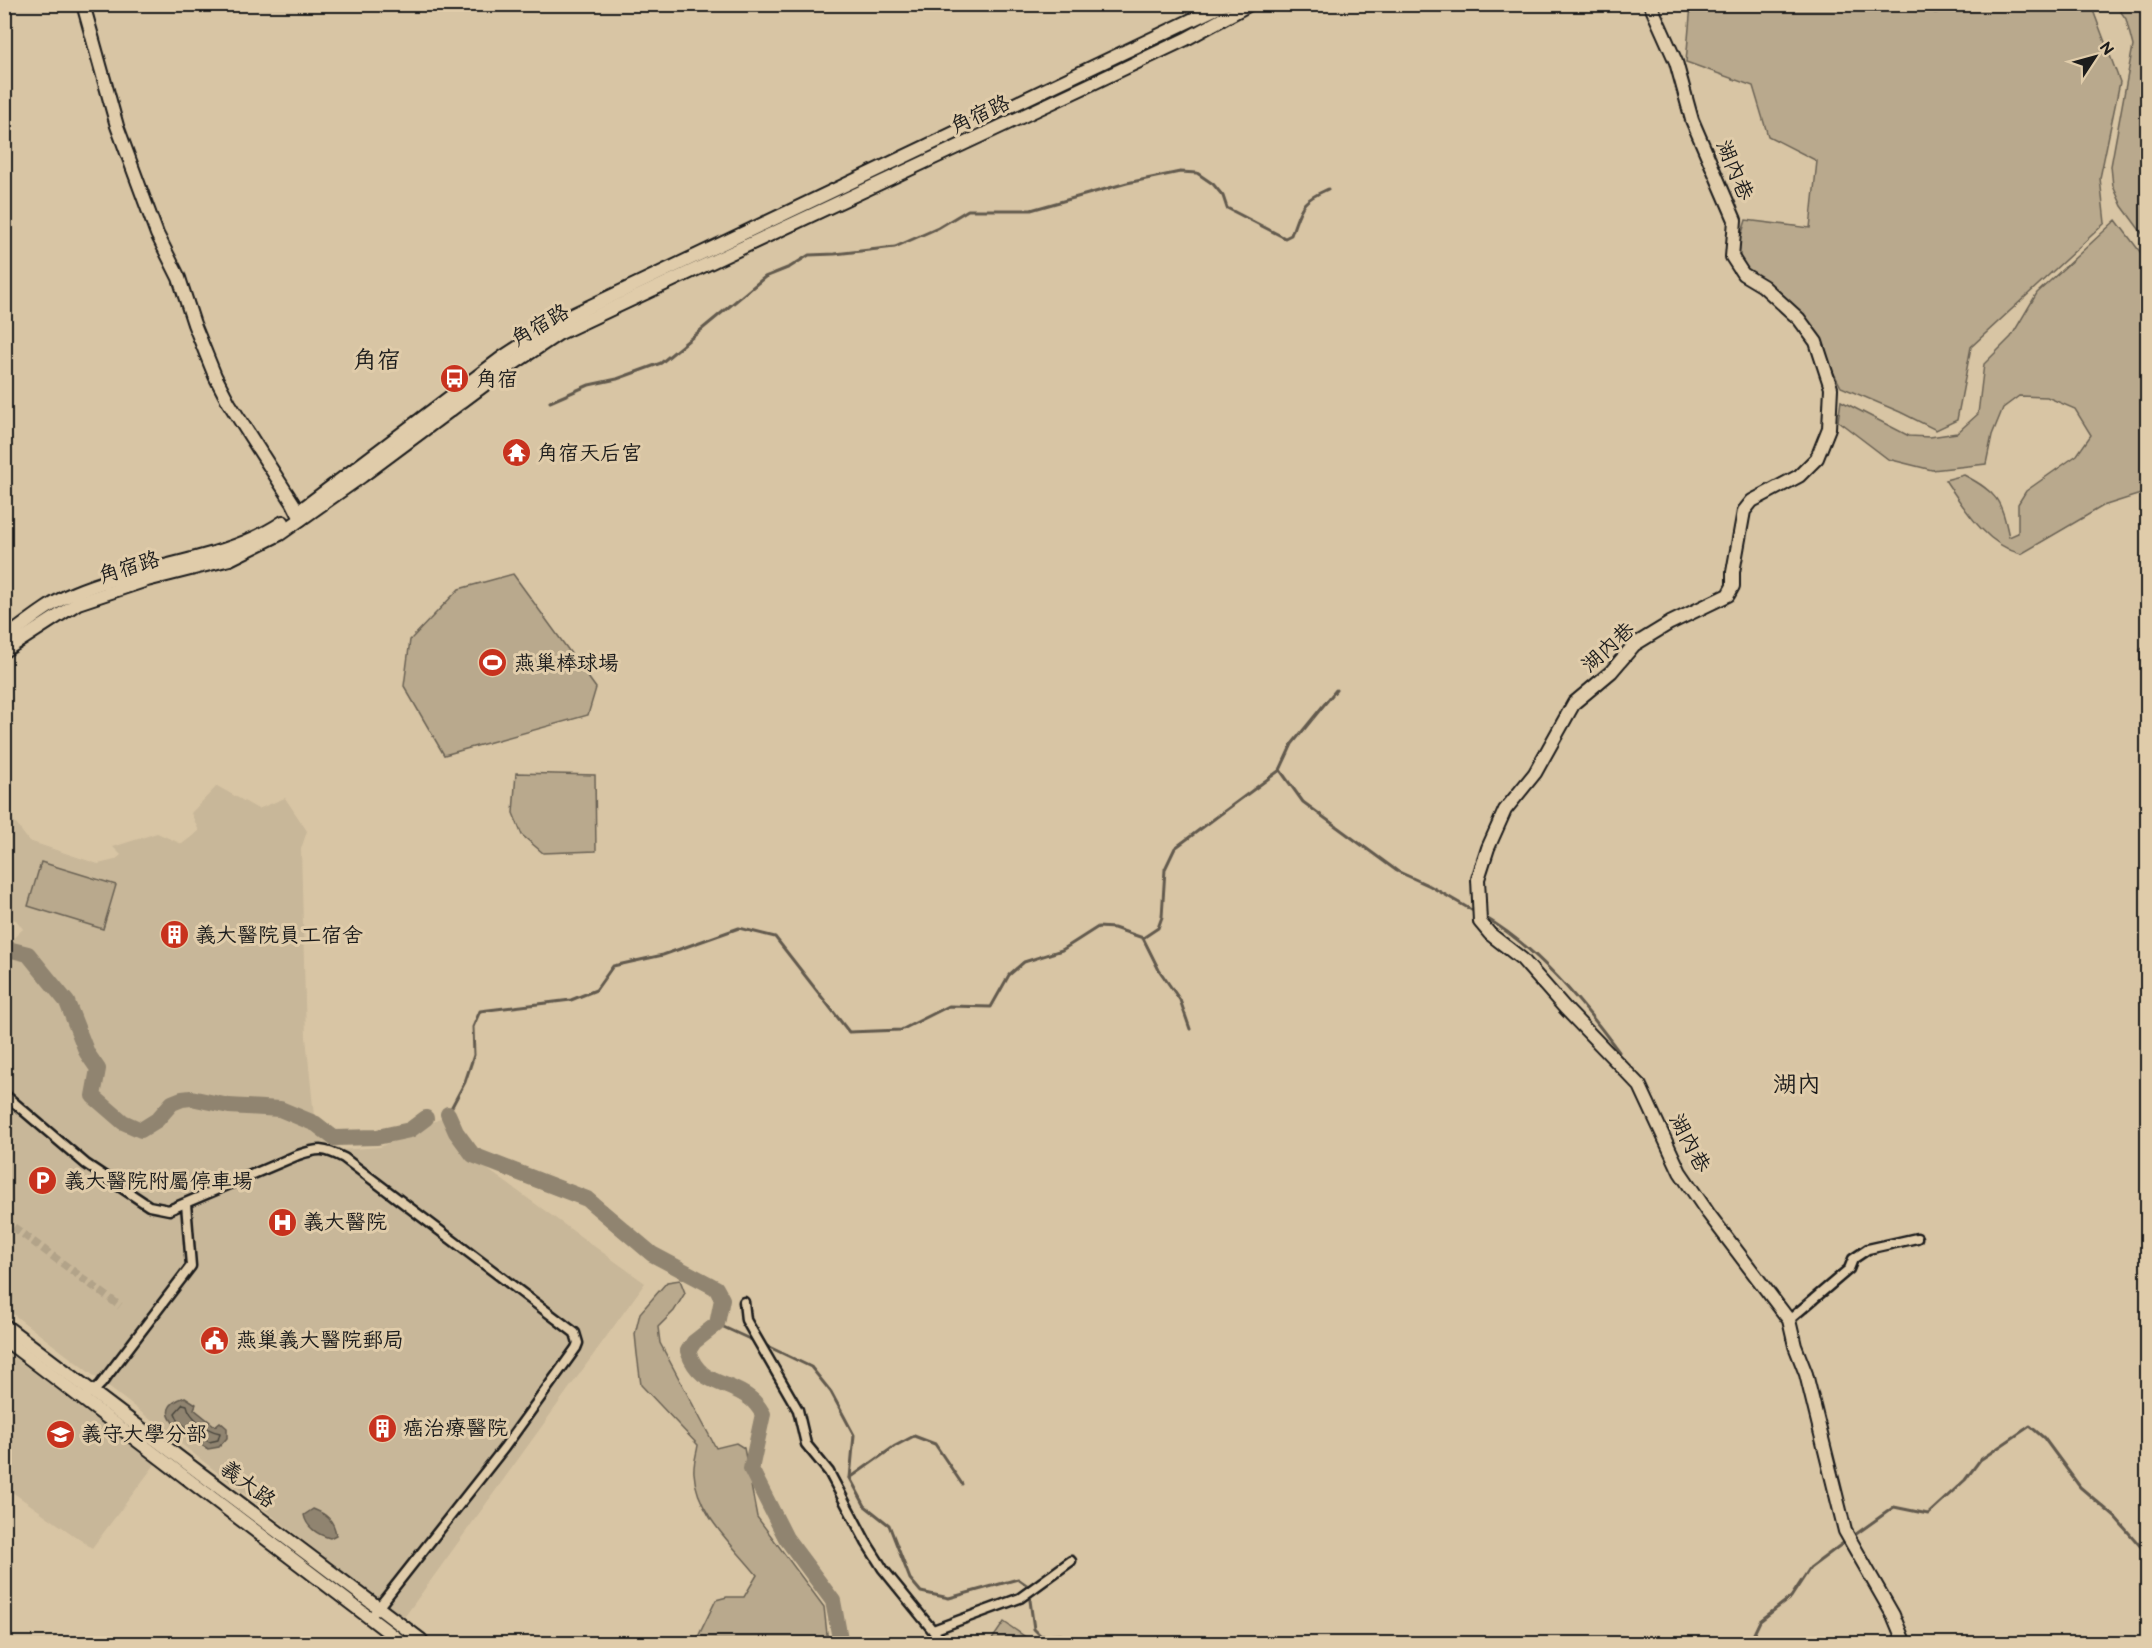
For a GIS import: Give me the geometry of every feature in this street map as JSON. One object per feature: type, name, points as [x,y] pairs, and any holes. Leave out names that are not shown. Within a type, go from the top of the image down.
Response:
[{"type":"street","points":[[83,4],[117,126],[157,234],[179,278],[215,376],[229,403],[299,515]]},
{"type":"street","points":[[1086,79],[1225,4]]},
{"type":"street","points":[[1086,79],[1186,39],[1250,4]]},
{"type":"street","name":"湖內巷","points":[[1650,4],[1676,62],[1692,120],[1735,220],[1732,257],[1743,274],[1763,286],[1799,319],[1816,342],[1831,388],[1829,428],[1817,458],[1799,476],[1752,501],[1744,511],[1733,572],[1733,586],[1728,595],[1670,623],[1634,645],[1611,672],[1574,703],[1535,773],[1505,810],[1488,848],[1478,879],[1480,922],[1490,934],[1522,959],[1565,1008],[1640,1086],[1680,1172],[1789,1320],[1806,1374],[1845,1531],[1893,1615],[1905,1644]]},
{"type":"street","name":"角宿路","points":[[4,639],[72,594],[143,570],[251,540],[299,515],[362,476],[507,368],[558,334],[1086,79]]},
{"type":"street","name":"角宿路","points":[[4,651],[78,603],[147,580],[230,559],[264,543],[299,515]]},
{"type":"street","points":[[4,1094],[86,1164],[149,1206],[169,1210],[298,1155],[316,1149],[327,1149],[344,1158],[568,1327],[577,1338],[576,1348],[504,1448],[374,1613]]},
{"type":"street","points":[[75,1393],[93,1392],[191,1266],[186,1204]]},
{"type":"street","points":[[1789,1320],[1849,1269],[1853,1259],[1868,1249],[1917,1238]]},
{"type":"street","points":[[744,1302],[746,1320],[798,1410],[806,1444],[829,1472],[861,1534],[883,1569],[943,1643]]},
{"type":"street","name":"義大路","points":[[4,1325],[374,1613],[404,1640],[421,1640],[418,1644]]},
{"type":"street","name":"義大路","points":[[4,1339],[374,1613]]},
{"type":"street","points":[[933,1630],[1020,1598],[1071,1561]]},
{"type":"shaded area","points":[[1787,4],[1913,4],[1935,13],[1968,7],[2091,5],[2120,82],[2100,178],[2105,223],[1971,347],[1957,420],[1936,430],[1841,387],[1809,325],[1742,266],[1738,246],[1746,220],[1810,228],[1817,161],[1768,136],[1753,86],[1686,62],[1691,5],[1759,5],[1782,9]]},
{"type":"shaded area","points":[[2116,5],[2147,5],[2147,240],[2122,206],[2113,186],[2111,166],[2133,46],[2126,19]]},
{"type":"shaded area","points":[[2116,220],[2147,261],[2147,492],[2103,506],[2021,554],[2008,549],[1986,534],[1968,514],[1945,480],[1964,475],[1984,487],[2000,506],[2009,537],[2018,533],[2018,504],[2026,491],[2077,455],[2091,435],[2075,409],[2047,397],[2019,396],[2003,408],[1992,435],[1986,464],[1932,470],[1888,459],[1838,421],[1841,401],[1909,436],[1930,437],[1957,433],[1978,414],[1984,364],[2011,337],[2037,293]]},
{"type":"shaded area","name":"燕巢棒球場","points":[[513,574],[596,688],[588,715],[444,755],[404,686],[410,640],[459,589]]},
{"type":"shaded area","points":[[2147,645],[2147,747],[2144,741],[2142,721],[2140,650]]},
{"type":"shaded area","points":[[516,773],[595,775],[596,851],[543,853],[522,835],[513,813]]},
{"type":"shaded area","name":"義大醫院","points":[[217,786],[258,809],[285,798],[307,831],[301,849],[306,1037],[314,1116],[341,1150],[380,1147],[442,1118],[476,1161],[645,1283],[403,1619],[5,1308],[4,947],[23,929],[16,920],[5,918],[4,808],[29,841],[98,864],[115,860],[121,855],[113,847],[157,833],[182,844],[199,831],[191,813]]},
{"type":"shaded area","points":[[41,862],[116,885],[103,929],[28,906]]},
{"type":"shaded area","points":[[680,1280],[685,1293],[674,1311],[658,1327],[660,1343],[716,1448],[736,1443],[744,1448],[757,1517],[824,1607],[828,1643],[695,1643],[716,1600],[727,1597],[744,1597],[757,1575],[717,1528],[701,1502],[694,1473],[698,1445],[641,1385],[635,1334],[640,1313],[667,1282]]},
{"type":"shaded area","name":"義守大學分部","points":[[5,1351],[156,1463],[92,1548],[5,1487]]},
{"type":"shaded area","points":[[1004,1622],[1030,1640],[1039,1643],[986,1643],[991,1641]]},
{"type":"water","points":[[185,1397],[196,1404],[194,1409],[215,1426],[220,1422],[227,1428],[227,1438],[219,1447],[208,1449],[183,1432],[170,1417],[169,1410],[173,1403]]},
{"type":"water","points":[[313,1509],[329,1518],[336,1535],[326,1537],[310,1527],[304,1515]]},
{"type":"waterway","points":[[550,402],[589,385],[617,379],[661,363],[765,277],[790,267],[809,255],[895,247],[938,228],[968,210],[1031,210],[1127,183],[1180,172],[1197,173],[1213,184],[1223,196],[1227,208],[1285,238],[1291,235],[1306,202],[1328,189]]},
{"type":"waterway","points":[[448,1114],[465,1082],[474,1055],[473,1027],[480,1011],[571,1000],[596,990],[613,966],[663,955],[739,928],[775,937],[849,1032],[901,1030],[949,1006],[991,1007],[1009,975],[1024,962],[1062,950],[1098,927],[1114,928],[1143,938],[1158,928],[1162,917],[1165,869],[1175,848],[1280,770],[1292,744],[1336,690]]},
{"type":"waterway","points":[[1280,770],[1303,802],[1397,871],[1430,886],[1475,912]]},
{"type":"waterway","points":[[1483,916],[1522,944],[1558,977],[1619,1052]]},
{"type":"waterway","points":[[1143,938],[1159,970],[1180,1000],[1190,1029]]},
{"type":"waterway","points":[[4,948],[28,954],[67,1002],[87,1053],[98,1069],[93,1096],[123,1122],[141,1130],[157,1120],[172,1103],[191,1098],[229,1106],[280,1109],[316,1124],[334,1138],[377,1137],[410,1130],[426,1118]]},
{"type":"waterway","points":[[448,1114],[456,1132],[473,1155],[587,1199],[652,1254],[716,1288],[722,1299],[717,1324],[694,1342],[688,1351],[699,1371],[751,1399],[763,1414],[751,1469],[786,1538],[833,1601],[841,1644]]},
{"type":"waterway","points":[[717,1324],[754,1341]]},
{"type":"waterway","points":[[763,1344],[811,1367],[831,1392],[854,1435],[850,1478],[865,1506],[889,1525],[910,1579],[921,1592],[949,1598],[1018,1579],[1028,1586],[1034,1629],[1041,1636],[1061,1635],[1079,1644]]},
{"type":"waterway","points":[[1852,1537],[1894,1507],[1928,1514],[1965,1480],[1980,1460],[2030,1426],[2044,1438],[2080,1487],[2115,1517],[2148,1555]]},
{"type":"waterway","points":[[850,1478],[895,1446],[914,1436],[935,1444],[962,1484]]},
{"type":"waterway","points":[[1749,1644],[1760,1621],[1791,1597],[1810,1568],[1846,1541]]},
{"type":"tunnel","points":[[4,1220],[120,1306]]},
{"type":"place","name":"角宿","points":[[455,379]]},
{"type":"place","name":"角宿天后宮","points":[[516,453]]},
{"type":"place","name":"燕巢棒球場","points":[[493,663]]},
{"type":"place","name":"義大醫院員工宿舍","points":[[174,935]]},
{"type":"place","name":"義大醫院附屬停車場","points":[[43,1181]]},
{"type":"place","name":"義大醫院","points":[[282,1222]]},
{"type":"place","name":"燕巢義大醫院郵局","points":[[215,1340]]},
{"type":"place","name":"癌治療醫院","points":[[382,1428]]},
{"type":"place","name":"義守大學分部","points":[[60,1434]]},
{"type":"district","name":"角宿","points":[[377,360]]},
{"type":"district","name":"湖內","points":[[1797,1084]]}]
